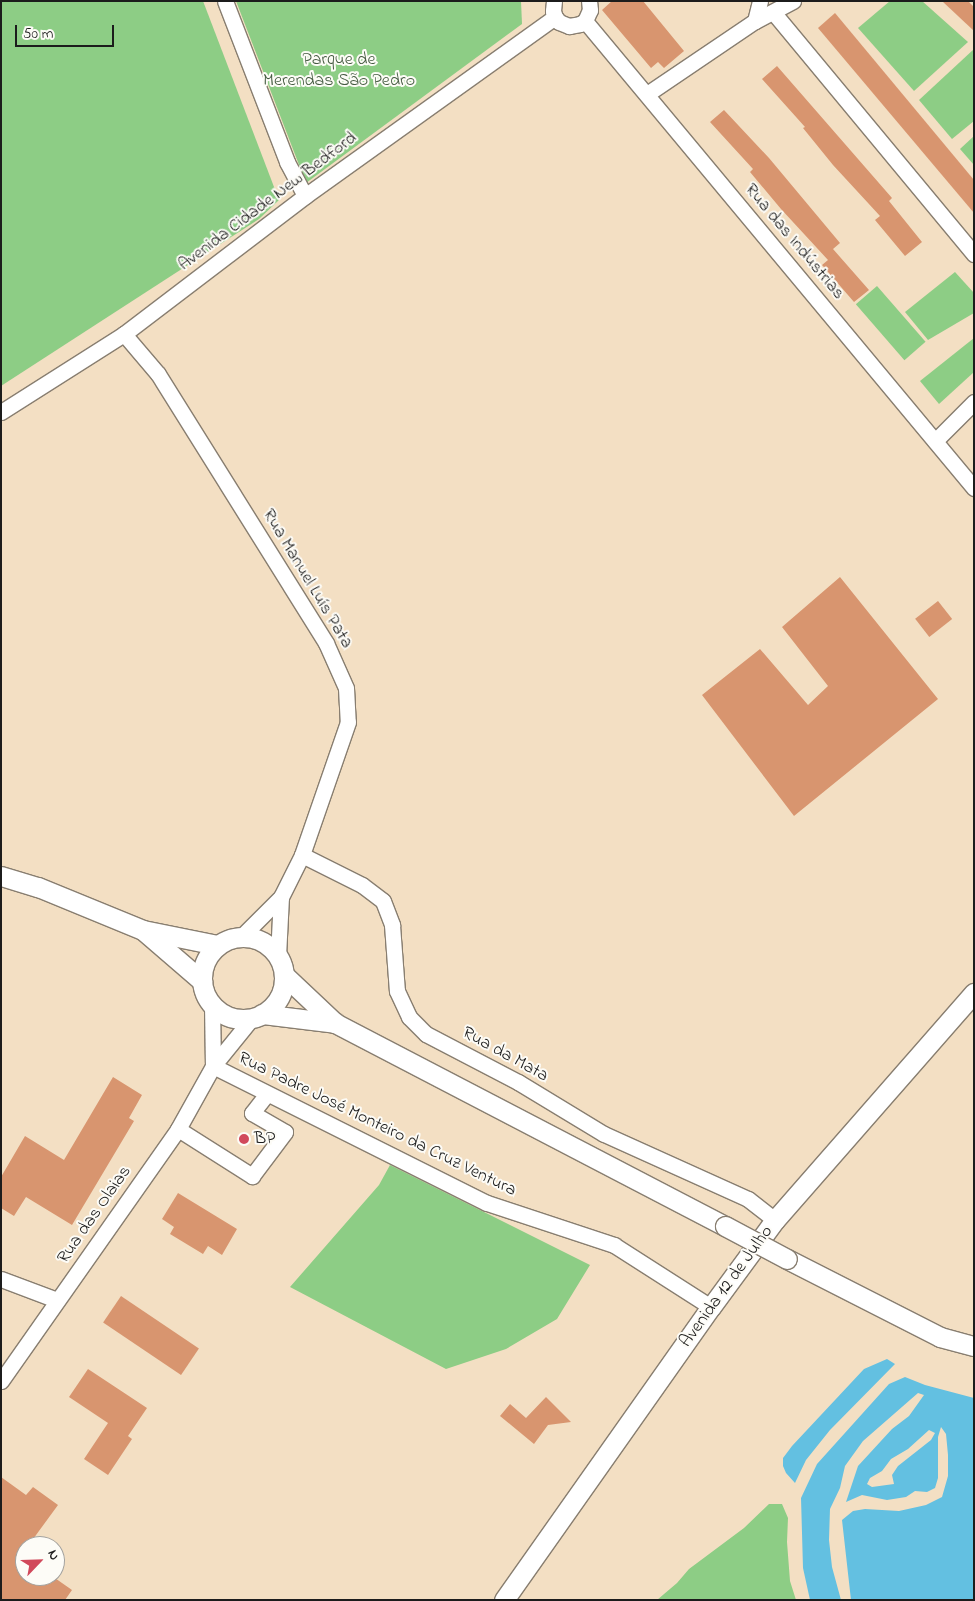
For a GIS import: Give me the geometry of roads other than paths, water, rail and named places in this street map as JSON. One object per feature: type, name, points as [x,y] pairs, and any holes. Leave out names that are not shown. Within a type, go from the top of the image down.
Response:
[{"type":"main road","points":[[1,876],[38,887],[143,930],[217,946]]},
{"type":"main road","points":[[143,930],[202,981]]},
{"type":"main road","points":[[335,1023],[257,1016],[230,1017],[212,1004],[205,994],[202,981],[203,968],[208,956],[217,946],[229,939],[242,936],[256,938],[269,945],[278,956],[284,975],[335,1023],[940,1337],[974,1346]]},
{"type":"main road","points":[[257,1016],[272,1007],[279,998],[284,975]]},
{"type":"main road","name":"Avenida 12 de Julho","points":[[504,1600],[711,1307],[775,1220],[974,993]]},
{"type":"street","points":[[225,1],[287,162],[304,196]]},
{"type":"street","points":[[554,1],[553,11],[555,17],[558,22],[569,26],[580,24],[584,21],[590,10],[589,1]]},
{"type":"street","points":[[755,21],[760,1]]},
{"type":"street","points":[[648,94],[755,21],[793,1]]},
{"type":"street","points":[[773,12],[968,236],[974,254]]},
{"type":"street","name":"Avenida Cidade New Bedford","points":[[1,412],[124,334],[304,196],[555,17]]},
{"type":"street","name":"Rua das Indústrias","points":[[584,21],[648,94],[974,488]]},
{"type":"street","name":"Rua Manuel Luís Pata","points":[[124,334],[158,374],[326,643],[346,688],[348,722],[334,769],[302,854],[281,897]]},
{"type":"street","points":[[935,441],[974,402]]},
{"type":"street","name":"Rua da Mata","points":[[302,854],[362,885],[383,901],[392,926],[397,991],[409,1017],[426,1034],[518,1082],[604,1134],[748,1199],[775,1220]]},
{"type":"street","points":[[242,936],[281,897]]},
{"type":"street","points":[[278,956],[281,897]]},
{"type":"street","points":[[212,1004],[213,1066]]},
{"type":"street","name":"Rua das Olaias","points":[[1,1381],[178,1129],[213,1066],[257,1016]]},
{"type":"street","name":"Rua Padre José Monteiro da Cruz Ventura","points":[[213,1066],[487,1203],[614,1245],[711,1307]]},
{"type":"street","points":[[178,1129],[252,1176],[285,1132],[252,1113],[267,1094]]},
{"type":"street","points":[[1,1279],[57,1300]]},
{"type":"water","points":[[887,1359],[895,1364],[830,1430],[806,1460],[795,1483],[786,1473],[783,1466],[783,1458],[864,1369]]},
{"type":"water","points":[[905,1377],[925,1385],[974,1398],[974,1600],[851,1600],[842,1520],[853,1511],[865,1509],[899,1511],[926,1505],[942,1497],[948,1476],[948,1455],[946,1434],[941,1427],[938,1437],[938,1478],[935,1488],[927,1492],[915,1491],[906,1497],[887,1500],[862,1495],[846,1502],[858,1466],[892,1429],[909,1416],[924,1395],[918,1393],[863,1441],[845,1466],[840,1488],[830,1509],[829,1540],[832,1567],[841,1600],[810,1600],[803,1568],[801,1498],[817,1464],[889,1384]],"holes":[[[929,1430],[935,1433],[931,1440],[898,1466],[892,1475],[894,1484],[872,1487],[867,1484],[870,1478],[882,1471],[891,1459],[908,1449]]]},
{"type":"place","name":"BP","points":[[244,1139]]},
{"type":"park label","name":"Parque de Merendas São Pedro","points":[[339,71]]}]
